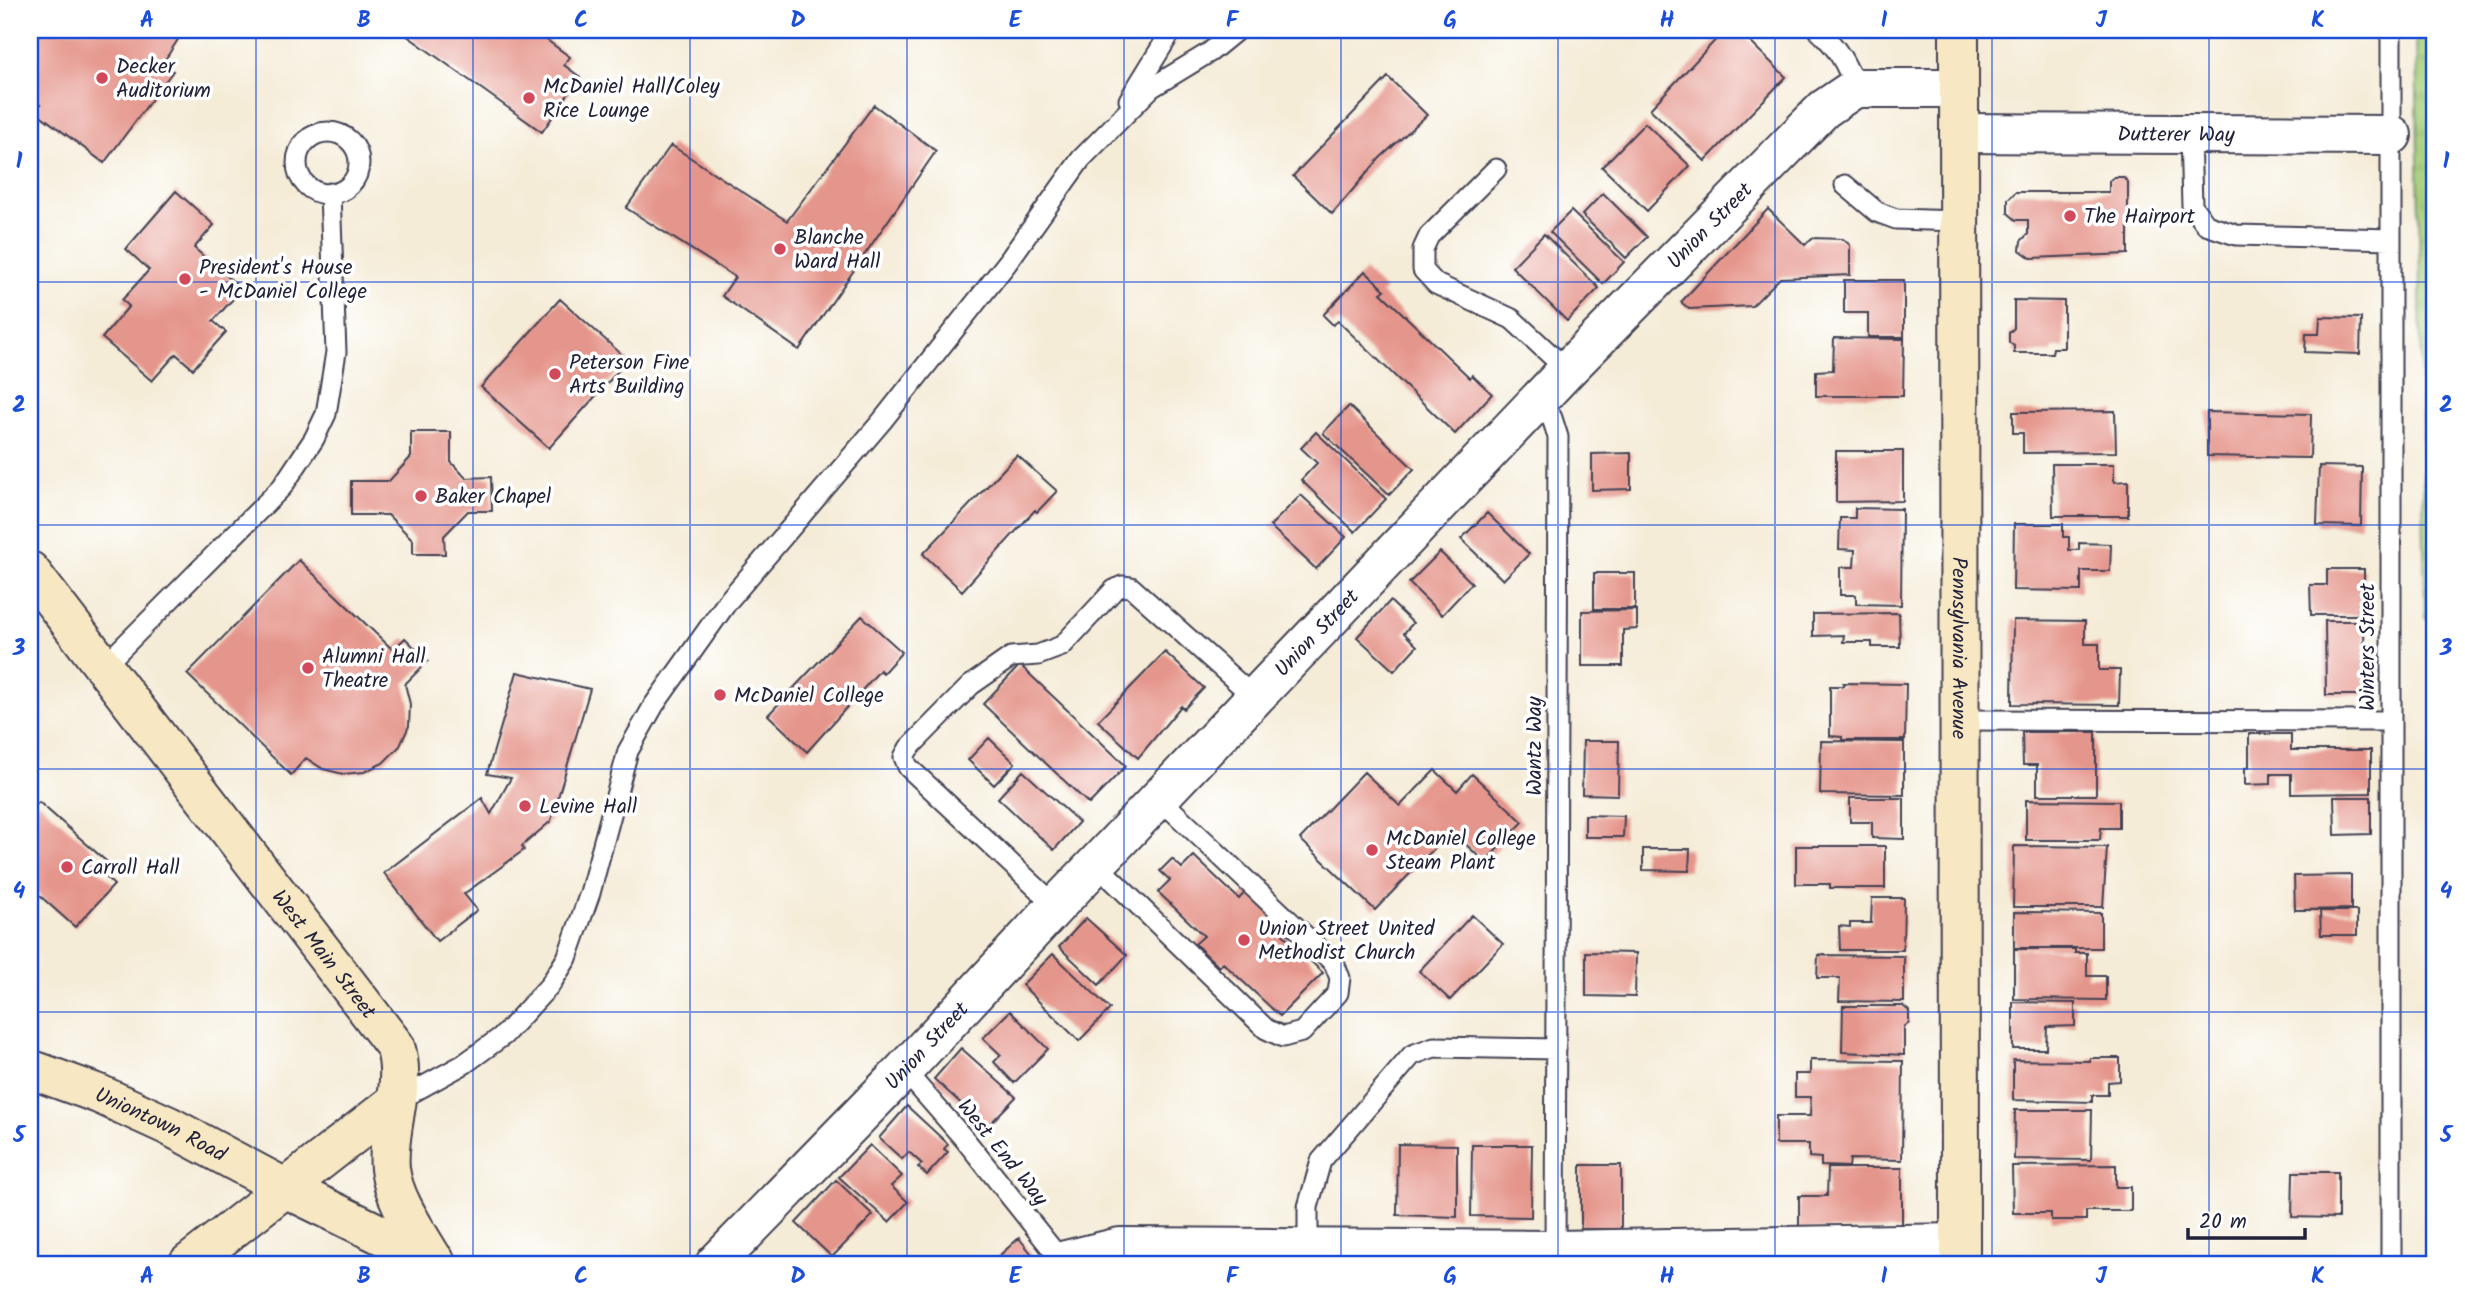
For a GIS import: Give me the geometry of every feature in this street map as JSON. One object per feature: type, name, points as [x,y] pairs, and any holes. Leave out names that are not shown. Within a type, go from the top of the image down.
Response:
[{"type":"main road","name":"Pennsylvania Avenue","points":[[1959,30],[1960,1254]]},
{"type":"main road","name":"West Main Street","points":[[30,571],[384,1029],[400,1060],[390,1169],[395,1192],[437,1262]]},
{"type":"main road","name":"Uniontown Road","points":[[30,1069],[99,1094],[169,1126],[287,1189]]},
{"type":"main road","points":[[188,1264],[394,1103]]},
{"type":"main road","points":[[287,1189],[437,1262]]},
{"type":"street","points":[[1855,88],[1959,88]]},
{"type":"street","name":"Union Street","points":[[715,1264],[904,1070],[1056,905],[1567,370],[1824,109],[1855,88]]},
{"type":"street","name":"Dutterer Way","points":[[1959,133],[2392,135]]},
{"type":"street","points":[[1063,1263],[1120,1247],[1308,1249],[1555,1257],[1960,1254]]},
{"type":"lane","points":[[1115,122],[1172,30]]},
{"type":"lane","points":[[394,1103],[464,1063],[504,1035],[529,1012],[551,985],[567,958],[590,893],[628,751],[654,705],[728,601],[882,421],[1007,263],[1081,159],[1151,88],[1175,75],[1237,30]]},
{"type":"lane","points":[[1818,30],[1837,49],[1848,67],[1855,88]]},
{"type":"lane","name":"Winters Street","points":[[2391,30],[2391,1264]]},
{"type":"lane","points":[[2190,135],[2192,206],[2206,226],[2236,234],[2391,239]]},
{"type":"lane","points":[[1496,169],[1429,236],[1423,249],[1423,270],[1436,284],[1512,319],[1567,370]]},
{"type":"lane","points":[[1845,185],[1877,212],[1896,219],[1959,221]]},
{"type":"lane","points":[[104,666],[282,487],[314,439],[326,414],[336,352],[330,193]]},
{"type":"lane","name":"Wantz Way","points":[[1540,400],[1552,418],[1558,437],[1555,1257]]},
{"type":"lane","points":[[1056,905],[908,767],[904,757],[909,748],[971,685],[1011,657],[1038,655],[1062,646],[1114,590],[1122,586],[1131,587],[1255,698]]},
{"type":"lane","points":[[1959,720],[2389,721]]},
{"type":"lane","points":[[1096,864],[1266,1029],[1283,1037],[1302,1032],[1338,993],[1340,978],[1334,962],[1159,798]]},
{"type":"lane","points":[[1308,1249],[1308,1207],[1321,1161],[1412,1055],[1434,1047],[1556,1049]]},
{"type":"lane","name":"West End Way","points":[[904,1070],[966,1141],[1063,1263]]},
{"type":"green space","points":[[2416,30],[2435,30],[2435,617],[2425,618]]},
{"type":"building","points":[[30,30],[184,30],[163,63],[173,71],[104,163],[35,111],[40,105],[30,97]]},
{"type":"building","name":"McDaniel Hall/Coley Rice Lounge","points":[[399,30],[533,30],[570,57],[564,65],[580,77],[542,132]]},
{"type":"building","points":[[1725,30],[1738,30],[1786,77],[1705,161],[1650,109]]},
{"type":"building","points":[[1388,77],[1427,115],[1380,158],[1332,214],[1293,176]]},
{"type":"building","name":"Blanche Ward Hall","points":[[874,105],[936,151],[799,350],[722,296],[735,277],[626,208],[671,145],[787,221]]},
{"type":"building","points":[[1645,123],[1690,166],[1647,211],[1602,167]]},
{"type":"building","name":"The Hairport","points":[[2114,177],[2123,177],[2128,182],[2128,254],[2031,258],[2020,250],[2021,241],[2028,234],[2028,220],[2016,220],[2008,213],[2008,199],[2016,192],[2109,192],[2109,181]]},
{"type":"building","name":"President's House - McDaniel College","points":[[176,191],[214,225],[194,248],[242,289],[213,321],[226,332],[193,369],[176,354],[152,381],[102,338],[129,306],[122,300],[149,270],[126,249]]},
{"type":"building","points":[[1603,193],[1647,237],[1626,258],[1582,215]]},
{"type":"building","points":[[1768,209],[1805,245],[1812,238],[1843,239],[1850,245],[1850,275],[1780,278],[1752,306],[1689,309],[1681,302]]},
{"type":"building","points":[[1571,211],[1624,262],[1603,284],[1550,232]]},
{"type":"building","points":[[1544,234],[1599,288],[1567,321],[1512,267]]},
{"type":"building","points":[[1365,271],[1385,290],[1381,293],[1470,378],[1472,375],[1492,394],[1455,434],[1338,321],[1333,325],[1323,315]]},
{"type":"building","points":[[1844,280],[1904,280],[1904,337],[1868,337],[1868,313],[1844,313]]},
{"type":"building","name":"Peterson Fine Arts Building","points":[[560,299],[628,360],[549,448],[481,387]]},
{"type":"building","points":[[2014,300],[2064,301],[2064,348],[2053,348],[2052,353],[2014,353],[2014,346],[2009,342],[2009,333],[2014,328]]},
{"type":"building","points":[[2320,317],[2361,318],[2360,354],[2305,352],[2306,334],[2319,334]]},
{"type":"building","points":[[1834,338],[1904,339],[1903,396],[1816,396],[1816,371],[1833,370]]},
{"type":"building","points":[[1349,406],[1414,469],[1389,495],[1323,433]]},
{"type":"building","points":[[2115,411],[2116,452],[2023,453],[2023,433],[2013,433],[2013,412]]},
{"type":"building","points":[[2207,412],[2311,414],[2310,458],[2207,456]]},
{"type":"building","name":"Baker Chapel","points":[[411,432],[451,432],[451,462],[466,478],[491,477],[492,511],[468,511],[444,536],[445,554],[413,554],[413,540],[388,515],[351,515],[351,481],[389,481],[411,457]]},
{"type":"building","points":[[1316,432],[1386,499],[1355,532],[1301,480],[1317,463],[1301,448]]},
{"type":"building","points":[[1836,451],[1903,451],[1903,501],[1836,502]]},
{"type":"building","points":[[1631,453],[1631,489],[1592,490],[1592,454]]},
{"type":"building","points":[[1017,455],[1057,491],[1037,512],[1035,510],[962,591],[923,554]]},
{"type":"building","points":[[2052,464],[2114,464],[2114,482],[2128,481],[2128,516],[2053,516]]},
{"type":"building","points":[[2319,466],[2362,467],[2361,526],[2317,525]]},
{"type":"building","points":[[1301,495],[1346,537],[1316,569],[1270,526]]},
{"type":"building","points":[[1855,508],[1902,509],[1901,605],[1856,604],[1856,595],[1840,595],[1840,567],[1854,567],[1855,550],[1839,549],[1840,518],[1855,518]]},
{"type":"building","points":[[1487,513],[1529,554],[1503,580],[1461,539]]},
{"type":"building","points":[[2014,524],[2063,524],[2063,537],[2069,537],[2069,550],[2079,550],[2079,543],[2111,544],[2110,571],[2081,571],[2081,591],[2013,590]]},
{"type":"building","points":[[1440,552],[1472,583],[1442,615],[1409,583]]},
{"type":"building","name":"Alumni Hall Theatre","points":[[299,560],[393,650],[405,638],[428,661],[405,684],[410,704],[409,726],[400,746],[383,763],[364,772],[343,774],[323,769],[306,758],[291,775],[187,674]]},
{"type":"building","points":[[2327,569],[2364,569],[2364,615],[2311,615],[2310,585],[2327,585]]},
{"type":"building","points":[[1594,573],[1635,573],[1635,609],[1594,609]]},
{"type":"building","points":[[1390,601],[1413,623],[1404,633],[1417,646],[1394,671],[1357,637]]},
{"type":"building","points":[[1637,610],[1637,629],[1623,630],[1623,666],[1582,666],[1582,611]]},
{"type":"building","points":[[1899,613],[1900,647],[1872,647],[1872,642],[1843,642],[1844,635],[1813,636],[1813,614]]},
{"type":"building","points":[[862,616],[902,652],[883,673],[880,670],[807,752],[768,715]]},
{"type":"building","points":[[2013,620],[2085,621],[2085,644],[2099,644],[2099,670],[2120,670],[2119,705],[2012,704]]},
{"type":"building","points":[[2325,621],[2364,621],[2365,695],[2326,695]]},
{"type":"building","points":[[1165,652],[1204,688],[1184,709],[1181,706],[1138,758],[1098,721]]},
{"type":"building","points":[[1020,665],[1126,766],[1089,804],[983,704]]},
{"type":"building","name":"Levine Hall","points":[[517,672],[590,689],[551,821],[522,846],[524,850],[464,894],[477,910],[437,941],[384,873],[482,798],[491,814],[511,778],[487,774]]},
{"type":"building","points":[[1843,683],[1906,684],[1905,740],[1842,740],[1842,737],[1830,736],[1830,686],[1843,686]]},
{"type":"building","points":[[2022,732],[2096,732],[2096,795],[2037,795],[2037,765],[2023,765]]},
{"type":"building","points":[[2249,734],[2291,734],[2291,750],[2371,750],[2371,793],[2291,794],[2291,774],[2271,774],[2271,784],[2245,785],[2245,768],[2249,767]]},
{"type":"building","points":[[989,738],[1015,763],[994,785],[968,760]]},
{"type":"building","points":[[1583,741],[1619,741],[1618,795],[1582,794]]},
{"type":"building","points":[[1821,741],[1904,742],[1904,795],[1820,794]]},
{"type":"building","name":"McDaniel College Steam Plant","points":[[1435,770],[1457,791],[1472,774],[1523,822],[1485,862],[1451,831],[1375,910],[1300,839],[1364,772],[1400,806]]},
{"type":"building","points":[[1023,771],[1079,822],[1054,850],[998,798]]},
{"type":"building","points":[[2334,797],[2371,797],[2371,834],[2335,835]]},
{"type":"building","points":[[1850,798],[1904,798],[1904,839],[1872,838],[1872,822],[1850,822]]},
{"type":"building","points":[[2026,800],[2119,801],[2119,828],[2101,828],[2100,840],[2026,840]]},
{"type":"building","name":"Carroll Hall","points":[[39,802],[107,862],[100,871],[114,885],[75,927],[30,887],[30,811]]},
{"type":"building","points":[[1585,815],[1624,816],[1623,837],[1585,837]]},
{"type":"building","points":[[1796,846],[1885,846],[1885,888],[1830,888],[1830,884],[1796,884]]},
{"type":"building","points":[[2014,846],[2107,847],[2103,907],[2013,907]]},
{"type":"building","points":[[1643,849],[1690,849],[1689,871],[1643,870]]},
{"type":"building","name":"Union Street United Methodist Church","points":[[1194,856],[1239,899],[1247,890],[1272,913],[1267,919],[1323,973],[1280,1016],[1223,963],[1219,967],[1195,944],[1204,936],[1158,892],[1170,880],[1160,871],[1172,859],[1182,868]]},
{"type":"building","points":[[2351,875],[2351,909],[2295,910],[2294,876]]},
{"type":"building","points":[[1872,898],[1904,898],[1903,950],[1840,950],[1839,926],[1871,923]]},
{"type":"building","points":[[2320,911],[2357,911],[2357,935],[2321,935]]},
{"type":"building","points":[[2014,912],[2101,913],[2101,948],[2014,948]]},
{"type":"building","points":[[1472,915],[1503,944],[1450,1000],[1419,971]]},
{"type":"building","points":[[1086,918],[1127,955],[1099,985],[1059,947]]},
{"type":"building","points":[[2014,949],[2075,949],[2075,953],[2087,953],[2087,976],[2106,976],[2106,1000],[2014,999]]},
{"type":"building","points":[[1586,952],[1636,953],[1635,997],[1586,996]]},
{"type":"building","points":[[1053,954],[1110,1009],[1079,1041],[1022,985]]},
{"type":"building","points":[[1818,955],[1904,956],[1904,1002],[1839,1001],[1840,978],[1817,978]]},
{"type":"building","points":[[2013,1002],[2075,1003],[2075,1026],[2047,1027],[2046,1049],[2013,1049]]},
{"type":"building","points":[[1843,1006],[1903,1006],[1909,1011],[1909,1023],[1904,1027],[1904,1055],[1842,1052]]},
{"type":"building","points":[[1010,1011],[1048,1049],[1014,1083],[994,1062],[1001,1055],[983,1038]]},
{"type":"building","points":[[961,1048],[1016,1097],[987,1127],[934,1079]]},
{"type":"building","points":[[2090,1058],[2120,1058],[2120,1081],[2108,1082],[2108,1095],[2092,1095],[2092,1102],[2013,1100],[2013,1060],[2090,1061]]},
{"type":"building","points":[[1810,1060],[1903,1061],[1902,1160],[1850,1159],[1849,1167],[1821,1166],[1821,1158],[1809,1157],[1809,1144],[1776,1144],[1776,1116],[1810,1116],[1811,1097],[1795,1097],[1795,1074],[1810,1074]]},
{"type":"building","points":[[907,1106],[948,1144],[944,1149],[948,1152],[927,1175],[918,1167],[922,1164],[909,1152],[902,1159],[879,1138]]},
{"type":"building","points":[[2015,1110],[2092,1110],[2091,1160],[2014,1159]]},
{"type":"building","points":[[1398,1144],[1457,1145],[1457,1217],[1397,1215]]},
{"type":"building","points":[[870,1145],[902,1176],[891,1186],[908,1202],[889,1222],[839,1177]]},
{"type":"building","points":[[1472,1145],[1532,1145],[1531,1217],[1471,1216]]},
{"type":"building","points":[[1581,1165],[1621,1165],[1621,1229],[1581,1229]]},
{"type":"building","points":[[2116,1165],[2116,1187],[2131,1187],[2131,1211],[2086,1211],[2086,1220],[2051,1220],[2051,1213],[2013,1213],[2012,1166]]},
{"type":"building","points":[[1828,1168],[1902,1168],[1902,1230],[1799,1229],[1799,1196],[1827,1196]]},
{"type":"building","points":[[2293,1172],[2338,1172],[2338,1218],[2292,1217]]},
{"type":"building","points":[[836,1180],[873,1215],[832,1257],[796,1223]]},
{"type":"building","points":[[1019,1238],[1034,1257],[1031,1259],[1035,1264],[990,1264]]},
{"type":"place","name":"Decker Auditorium","points":[[102,78]]},
{"type":"place","name":"McDaniel Hall/Coley Rice Lounge","points":[[529,98]]},
{"type":"place","name":"The Hairport","points":[[2070,216]]},
{"type":"place","name":"Blanche Ward Hall","points":[[780,249]]},
{"type":"place","name":"President's House - McDaniel College","points":[[185,279]]},
{"type":"place","name":"Peterson Fine Arts Building","points":[[555,374]]},
{"type":"place","name":"Baker Chapel","points":[[421,496]]},
{"type":"place","name":"Alumni Hall Theatre","points":[[308,668]]},
{"type":"place","name":"McDaniel College","points":[[720,695]]},
{"type":"place","name":"Levine Hall","points":[[525,806]]},
{"type":"place","name":"McDaniel College Steam Plant","points":[[1372,850]]},
{"type":"place","name":"Carroll Hall","points":[[67,867]]},
{"type":"place","name":"Union Street United Methodist Church","points":[[1244,940]]}]
